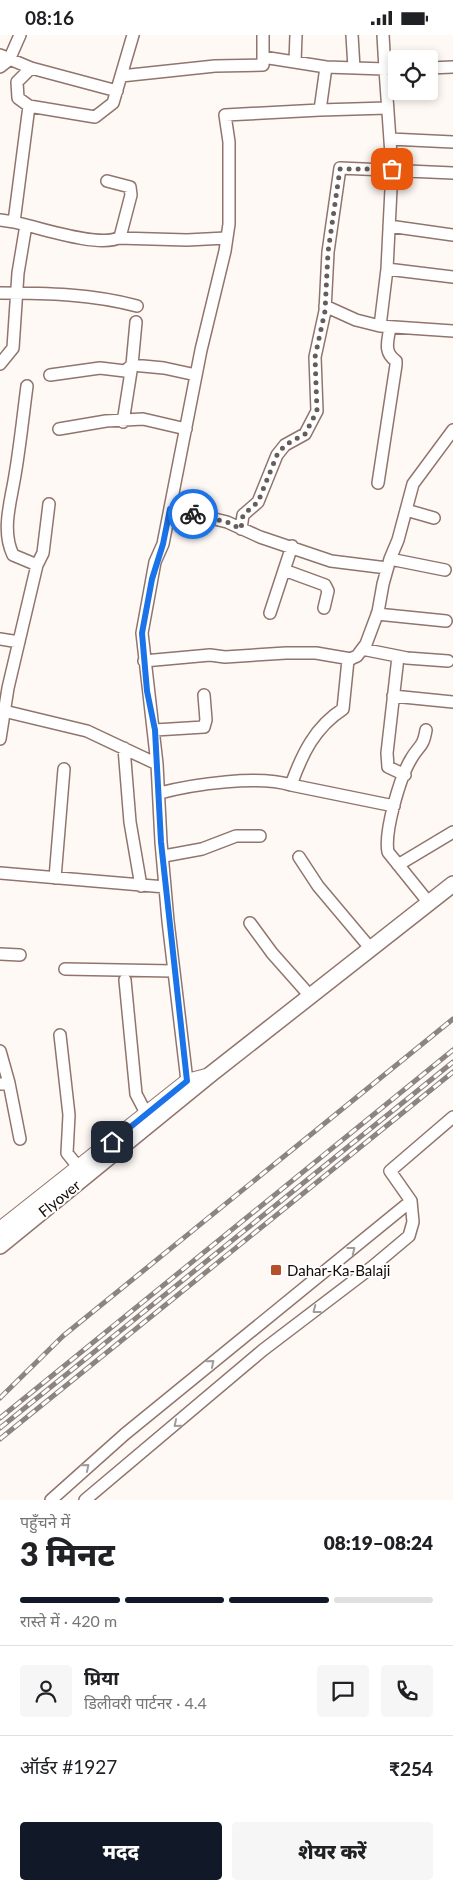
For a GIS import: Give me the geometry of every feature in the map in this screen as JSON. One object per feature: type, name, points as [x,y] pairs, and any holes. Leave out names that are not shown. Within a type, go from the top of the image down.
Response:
[{"type":"main road","name":"Flyover","points":[[0,1246],[186,1089],[211,1074],[453,884]]},
{"type":"street","points":[[20,35],[3,61],[117,91]]},
{"type":"street","points":[[31,68],[17,82],[18,99],[29,106],[95,117],[113,103],[133,35]]},
{"type":"street","points":[[121,76],[215,66],[263,65],[263,35]]},
{"type":"street","points":[[294,62],[296,35]]},
{"type":"street","points":[[352,35],[354,68]]},
{"type":"street","points":[[383,35],[388,59]]},
{"type":"street","points":[[263,57],[326,67],[388,69]]},
{"type":"street","points":[[320,110],[326,67]]},
{"type":"street","points":[[438,68],[453,67]]},
{"type":"street","points":[[378,483],[396,365],[396,361],[390,357],[386,349],[385,326],[392,169],[387,108],[388,95]]},
{"type":"street","points":[[0,364],[13,349],[29,106]]},
{"type":"street","points":[[0,1229],[146,1115],[186,1089],[165,887],[164,856],[161,842],[160,793],[155,730],[144,661],[142,633],[155,562],[163,544],[196,375],[225,251],[230,202],[229,142],[225,115],[387,108]]},
{"type":"street","points":[[390,139],[453,142]]},
{"type":"street","points":[[241,529],[243,515],[258,502],[277,455],[285,445],[305,434],[313,422],[317,411],[315,357],[325,306],[328,252],[340,169],[392,169],[453,173]]},
{"type":"street","points":[[107,181],[130,187],[131,195],[118,238]]},
{"type":"street","points":[[0,220],[20,223],[75,238],[114,241],[118,238],[187,240],[226,238]]},
{"type":"street","points":[[389,226],[453,235]]},
{"type":"street","points":[[387,269],[453,277]]},
{"type":"street","points":[[0,293],[68,294],[112,300],[137,306]]},
{"type":"street","points":[[325,306],[356,320],[385,326],[453,331]]},
{"type":"street","points":[[123,422],[132,365],[136,323]]},
{"type":"street","points":[[50,375],[100,369],[125,371],[132,365],[164,368],[196,375]]},
{"type":"street","points":[[27,386],[15,478],[10,493],[7,543],[13,555],[37,565]]},
{"type":"street","points":[[59,429],[106,421],[123,422],[143,419],[186,429]]},
{"type":"street","points":[[291,785],[302,755],[318,731],[333,715],[344,709],[348,660],[366,644],[377,614],[388,564],[398,540],[413,484],[453,430]]},
{"type":"street","points":[[0,739],[2,711],[37,565],[43,553],[49,505]]},
{"type":"street","points":[[170,509],[227,522],[241,529],[331,561],[445,570]]},
{"type":"street","points":[[406,511],[434,518]]},
{"type":"street","points":[[270,613],[292,546]]},
{"type":"street","points":[[284,570],[325,585],[328,591],[324,608]]},
{"type":"street","points":[[377,614],[446,621]]},
{"type":"street","points":[[0,639],[20,642]]},
{"type":"street","points":[[362,649],[398,657],[448,661]]},
{"type":"street","points":[[144,661],[210,655],[225,657],[286,653],[316,653],[350,659]]},
{"type":"street","points":[[398,657],[387,753],[388,767],[405,775]]},
{"type":"street","points":[[155,730],[204,727],[206,720],[204,695]]},
{"type":"street","points":[[393,696],[453,702]]},
{"type":"street","points":[[2,711],[87,731],[157,764]]},
{"type":"street","points":[[426,729],[424,744],[410,760],[394,805],[386,845],[388,852],[429,903]]},
{"type":"street","points":[[124,748],[130,823],[142,886]]},
{"type":"street","points":[[55,878],[64,769]]},
{"type":"street","points":[[160,793],[205,785],[240,782],[291,785],[394,805]]},
{"type":"street","points":[[398,865],[453,832]]},
{"type":"street","points":[[164,856],[202,849],[236,837],[260,836]]},
{"type":"street","points":[[299,857],[318,886],[371,949]]},
{"type":"street","points":[[0,873],[165,887]]},
{"type":"street","points":[[250,923],[272,953],[311,997]]},
{"type":"street","points":[[0,954],[20,955]]},
{"type":"street","points":[[66,969],[173,971]]},
{"type":"street","points":[[125,980],[136,1094],[146,1115]]},
{"type":"street","points":[[60,1035],[69,1115],[67,1153],[78,1168]]},
{"type":"street","points":[[0,1051],[4,1084],[20,1139]]},
{"type":"street","points":[[85,1500],[263,1350],[372,1267],[409,1236],[413,1222],[411,1201],[390,1171],[453,1117]]},
{"type":"street","points":[[51,1500],[81,1470],[411,1201]]},
{"type":"railway","points":[[0,1398],[63,1336],[453,1019]]},
{"type":"railway","points":[[0,1418],[453,1050]]},
{"type":"railway","points":[[0,1428],[453,1062]]},
{"type":"railway","points":[[0,1439],[453,1072]]},
{"type":"way so far","points":[[193,514],[227,522],[241,529],[243,515],[258,502],[277,455],[285,445],[305,434],[313,422],[317,411],[315,357],[325,311],[328,252],[340,169],[392,169]]},
{"type":"place","name":"Dahar-Ka-Balaji","points":[[276,1270]]},
{"type":"route","points":[[112,1142],[187,1081],[180,1035],[165,887],[155,730],[147,691],[142,633],[155,562],[163,544],[170,509],[193,514]]}]
